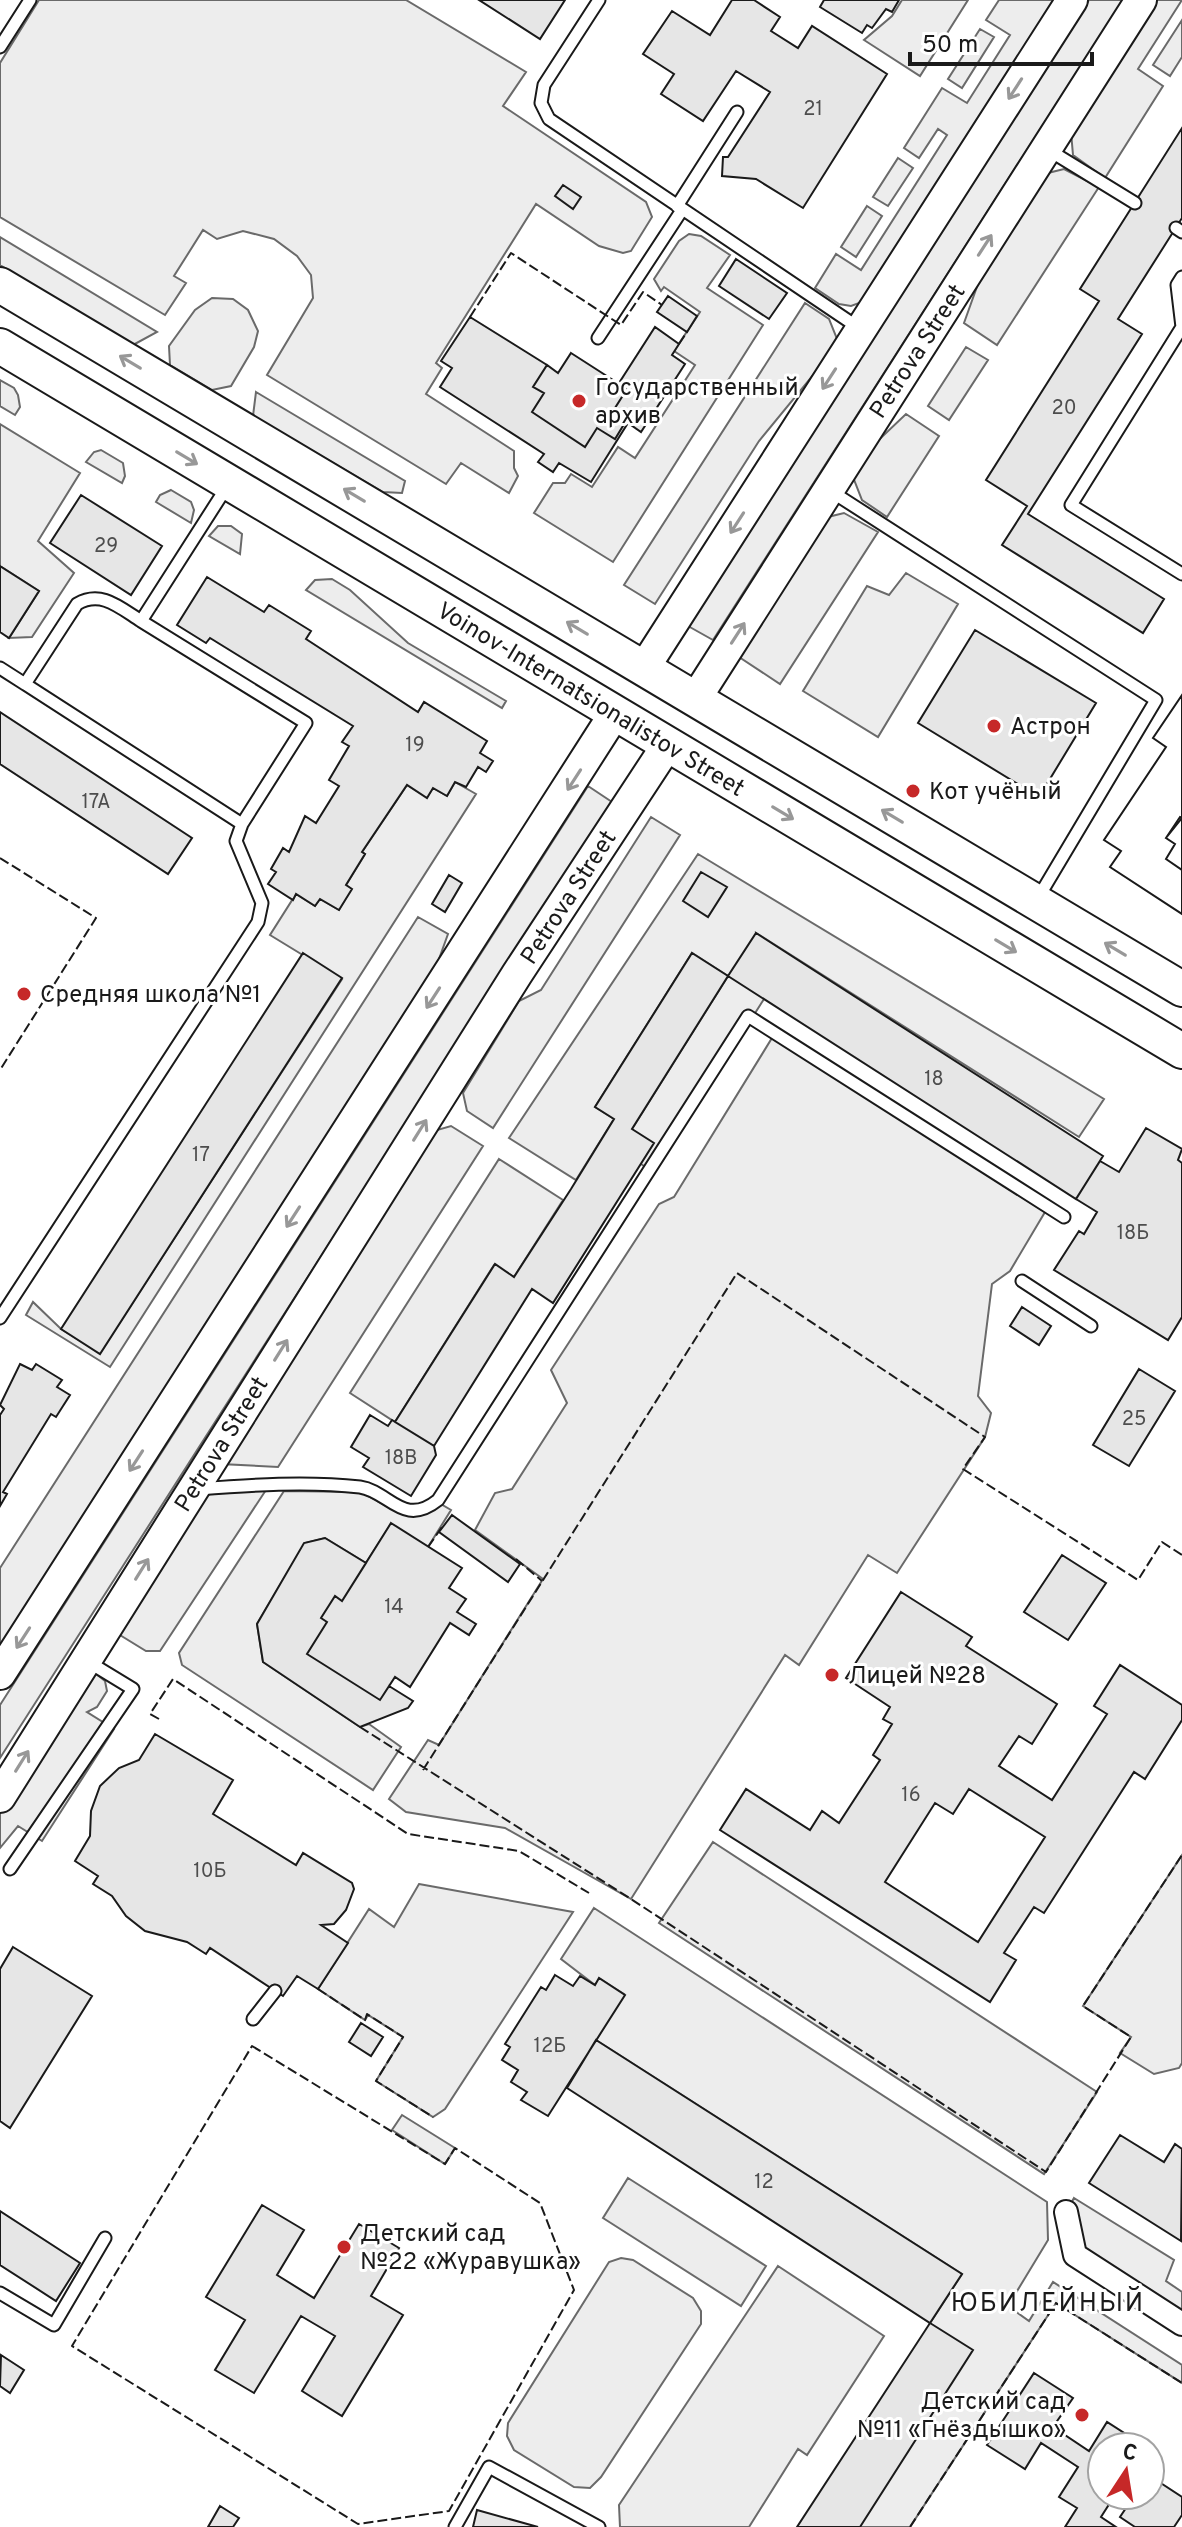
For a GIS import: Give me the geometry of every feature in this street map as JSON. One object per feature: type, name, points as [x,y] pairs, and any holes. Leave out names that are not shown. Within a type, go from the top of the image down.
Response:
[{"type":"main road","points":[[0,1674],[1072,0]]},
{"type":"main road","name":"Petrova Street","points":[[0,1797],[517,974],[668,744],[1141,0]]},
{"type":"main road","points":[[0,285],[1182,989]]},
{"type":"main road","name":"Voinov-Internatsionalistov Street","points":[[0,346],[1182,1051]]},
{"type":"street","points":[[1066,2212],[1075,2255],[1182,2324]]},
{"type":"lane","points":[[1,42],[30,0]]},
{"type":"lane","points":[[599,0],[544,85],[541,103],[544,111],[557,124],[679,208],[862,329]]},
{"type":"lane","points":[[598,338],[737,112]]},
{"type":"lane","points":[[1046,148],[1135,203]]},
{"type":"lane","points":[[1182,277],[1177,285],[1182,327],[1071,505],[1182,574]]},
{"type":"lane","points":[[141,621],[229,483]]},
{"type":"lane","points":[[829,490],[1156,700],[1036,902]]},
{"type":"lane","points":[[0,1318],[258,922],[262,903],[236,841],[242,824],[306,723],[104,598],[90,596],[77,604],[25,684]]},
{"type":"lane","points":[[0,668],[242,824]]},
{"type":"lane","points":[[193,1489],[278,1484],[364,1487],[398,1509],[427,1509],[438,1500],[748,1016],[1064,1217]]},
{"type":"lane","points":[[1022,1281],[1091,1326]]},
{"type":"lane","points":[[10,1869],[133,1689],[86,1660]]},
{"type":"lane","points":[[253,2019],[275,1991]]},
{"type":"lane","points":[[0,2293],[54,2325],[105,2238]]},
{"type":"lane","points":[[455,2527],[489,2467],[599,2527]]},
{"type":"shaded area","points":[[39,0],[406,0],[526,72],[503,106],[646,202],[652,217],[631,251],[623,253],[599,246],[536,204],[436,363],[442,368],[426,394],[514,451],[514,468],[518,476],[509,493],[461,463],[446,484],[267,375],[313,298],[311,275],[297,256],[274,239],[243,231],[217,239],[203,230],[174,276],[186,283],[165,315],[0,217],[0,63]]},
{"type":"shaded area","points":[[902,0],[968,0],[920,76],[864,40],[892,16]]},
{"type":"shaded area","points":[[999,0],[1057,0],[862,302],[851,306],[839,304],[815,288],[836,254],[861,270],[947,135],[938,129],[919,158],[904,148],[942,88],[967,103],[1010,35],[986,20]]},
{"type":"shaded area","points":[[1089,0],[1123,0],[713,640],[688,626]]},
{"type":"shaded area","points":[[1156,0],[1182,0],[1138,69],[1163,86],[1105,178],[1073,155],[1071,132]]},
{"type":"shaded area","points":[[1182,20],[1182,57],[1170,76],[1153,65]]},
{"type":"shaded area","points":[[980,29],[994,37],[962,88],[948,79]]},
{"type":"shaded area","points":[[898,158],[913,168],[888,206],[873,197]]},
{"type":"shaded area","points":[[1064,169],[1099,187],[997,345],[964,323],[983,270],[1048,173]]},
{"type":"shaded area","points":[[867,206],[882,216],[856,257],[841,247]]},
{"type":"shaded area","points":[[689,234],[701,236],[730,255],[707,288],[763,325],[613,562],[534,513],[553,483],[565,483],[571,474],[592,487],[618,447],[635,458],[695,365],[674,351],[700,312],[664,287],[661,291],[654,279],[679,241]]},
{"type":"shaded area","points":[[0,237],[157,332],[133,345],[0,265]]},
{"type":"shaded area","points":[[212,298],[233,299],[248,310],[258,331],[254,347],[231,386],[212,390],[170,365],[169,346],[195,310]]},
{"type":"shaded area","points":[[805,303],[829,319],[837,339],[828,357],[759,441],[655,604],[624,585]]},
{"type":"shaded area","points":[[966,347],[988,360],[949,420],[928,406]]},
{"type":"shaded area","points":[[0,380],[14,388],[18,395],[20,407],[15,415],[0,406]]},
{"type":"shaded area","points":[[256,392],[405,481],[402,493],[383,492],[253,416]]},
{"type":"shaded area","points":[[906,414],[939,436],[887,517],[862,500],[853,477],[866,452]]},
{"type":"shaded area","points":[[0,424],[80,473],[38,541],[74,573],[32,637],[9,638],[39,591],[0,566]]},
{"type":"shaded area","points":[[101,450],[123,463],[125,476],[122,483],[86,462],[94,452]]},
{"type":"shaded area","points":[[171,490],[191,502],[194,510],[191,523],[156,502],[160,495]]},
{"type":"shaded area","points":[[844,513],[878,532],[780,684],[736,655],[828,517]]},
{"type":"shaded area","points":[[218,526],[231,526],[242,534],[240,554],[209,536]]},
{"type":"shaded area","points":[[906,573],[958,604],[878,737],[803,691],[867,586],[889,595]]},
{"type":"shaded area","points":[[332,579],[350,590],[408,643],[506,701],[502,708],[306,590],[315,580]]},
{"type":"shaded area","points":[[455,782],[476,794],[110,1367],[26,1315],[33,1302],[61,1329],[100,1353],[342,979],[270,935],[296,894],[315,906],[320,899],[339,910],[351,889],[346,885],[365,854],[362,852],[407,785],[427,797],[433,788],[447,796]]},
{"type":"shaded area","points":[[588,786],[612,802],[0,1758],[0,1705]]},
{"type":"shaded area","points":[[651,817],[680,835],[493,1128],[467,1111],[463,1093],[519,1001],[541,990]]},
{"type":"shaded area","points":[[698,854],[1104,1099],[1079,1137],[756,933],[764,999],[654,1173],[641,1164],[632,1129],[728,976],[692,953],[595,1107],[614,1119],[576,1180],[509,1138]]},
{"type":"shaded area","points":[[418,917],[448,934],[431,981],[0,1653],[0,1568]]},
{"type":"shaded area","points":[[772,1038],[1045,1212],[1010,1271],[992,1284],[978,1396],[991,1413],[985,1437],[897,1573],[868,1555],[799,1665],[785,1655],[631,1899],[505,1828],[406,1812],[389,1799],[428,1740],[439,1745],[543,1579],[475,1530],[495,1493],[512,1489],[567,1403],[551,1370],[659,1204],[674,1197]]},
{"type":"shaded area","points":[[451,1126],[483,1146],[278,1467],[221,1464],[437,1130]]},
{"type":"shaded area","points":[[499,1159],[563,1200],[514,1277],[494,1265],[395,1422],[350,1393]]},
{"type":"shaded area","points":[[266,1490],[160,1651],[146,1651],[115,1632],[202,1494]]},
{"type":"shaded area","points":[[284,1491],[361,1492],[399,1513],[426,1513],[439,1503],[451,1510],[428,1547],[391,1524],[366,1563],[325,1538],[305,1543],[257,1624],[263,1662],[360,1727],[369,1724],[401,1747],[373,1790],[182,1665],[179,1653]]},
{"type":"shaded area","points":[[95,1673],[105,1681],[107,1691],[97,1707],[87,1712],[114,1729],[42,1841],[18,1826],[0,1848],[0,1809]]},
{"type":"shaded area","points":[[713,1842],[1097,2092],[1044,2174],[659,1923]]},
{"type":"shaded area","points":[[1182,1855],[1182,2063],[1179,2068],[1154,2074],[1120,2053],[1131,2037],[1083,2006]]},
{"type":"shaded area","points":[[419,1884],[573,1912],[445,2109],[433,2117],[376,2081],[403,2037],[368,2015],[365,2020],[318,1989],[369,1909],[394,1927]]},
{"type":"shaded area","points":[[594,1908],[1047,2202],[1048,2240],[1008,2306],[1029,2321],[1053,2282],[1182,2365],[1182,2383],[1056,2303],[910,2527],[860,2527],[930,2323],[962,2274],[596,2040],[624,1994],[600,1979],[595,1985],[561,1959]]},
{"type":"shaded area","points":[[402,2115],[455,2148],[445,2164],[392,2130]]},
{"type":"shaded area","points":[[628,2178],[766,2266],[741,2306],[603,2218]]},
{"type":"shaded area","points":[[1074,2198],[1174,2260],[1166,2281],[1182,2292],[1182,2324],[1075,2255],[1066,2212]]},
{"type":"shaded area","points":[[621,2258],[633,2260],[693,2298],[701,2311],[701,2324],[601,2477],[590,2488],[574,2487],[514,2450],[507,2436],[508,2423],[609,2262]]},
{"type":"shaded area","points":[[778,2266],[884,2336],[807,2455],[798,2449],[749,2527],[620,2527],[619,2505]]},
{"type":"building","points":[[479,0],[565,0],[540,39]]},
{"type":"building","points":[[732,0],[754,0],[780,17],[771,31],[798,48],[812,26],[887,74],[803,208],[756,179],[722,176],[723,157],[728,157],[770,92],[736,71],[703,121],[661,94],[674,74],[643,54],[672,11],[710,35]]},
{"type":"building","points":[[824,0],[899,0],[892,12],[886,9],[872,28],[867,25],[862,33],[820,7]]},
{"type":"building","points":[[1182,128],[1182,218],[1118,319],[1142,334],[1028,514],[1164,599],[1143,633],[1002,545],[1027,506],[986,480],[1099,301],[1080,289]]},
{"type":"building","points":[[563,185],[581,197],[573,209],[555,196]]},
{"type":"building","points":[[736,259],[787,293],[769,319],[719,286]]},
{"type":"building","points":[[668,296],[697,316],[687,332],[657,312]]},
{"type":"building","points":[[470,317],[547,365],[533,387],[544,393],[532,412],[585,447],[597,428],[615,439],[629,416],[615,408],[627,389],[619,383],[655,327],[679,344],[672,355],[685,364],[641,432],[628,423],[591,482],[559,463],[553,472],[538,462],[544,454],[440,387],[452,368],[441,361]]},
{"type":"building","name":"Государственный архив","points":[[571,353],[627,389],[615,408],[629,416],[615,439],[597,428],[585,447],[532,412],[544,393],[533,387],[547,365],[558,373]]},
{"type":"building","points":[[81,495],[162,546],[131,595],[50,543]]},
{"type":"building","points":[[0,566],[39,591],[9,638],[0,632]]},
{"type":"building","points":[[207,577],[264,612],[269,605],[311,631],[306,639],[418,712],[424,702],[487,741],[480,753],[493,761],[486,772],[478,767],[466,787],[455,782],[447,796],[433,788],[427,798],[407,785],[362,852],[365,854],[346,885],[352,889],[339,910],[320,899],[315,906],[296,894],[293,900],[268,884],[276,872],[271,869],[283,848],[289,852],[305,816],[316,823],[339,786],[329,780],[349,746],[342,742],[353,726],[210,638],[206,643],[177,625]]},
{"type":"building","points":[[975,630],[1096,703],[1039,797],[918,723]]},
{"type":"building","points":[[1182,695],[1182,818],[1166,838],[1175,844],[1166,859],[1182,870],[1182,914],[1110,867],[1121,851],[1104,840],[1166,747],[1153,738]]},
{"type":"building","points":[[1182,695],[1182,914],[1110,867],[1121,851],[1104,840],[1166,747],[1153,738]]},
{"type":"building","points":[[0,712],[192,838],[168,874],[0,764]]},
{"type":"building","points":[[1180,817],[1182,870],[1166,859],[1175,844],[1166,838]]},
{"type":"building","points":[[701,872],[727,887],[708,917],[683,901]]},
{"type":"building","points":[[449,875],[462,883],[445,912],[432,904]]},
{"type":"building","points":[[756,933],[1103,1156],[1076,1199],[728,976]]},
{"type":"building","points":[[303,953],[342,978],[100,1354],[61,1329]]},
{"type":"building","points":[[692,953],[728,976],[632,1129],[654,1143],[553,1303],[532,1289],[434,1446],[395,1422],[495,1264],[514,1277],[571,1189],[614,1119],[595,1107]]},
{"type":"building","points":[[1146,1128],[1182,1149],[1178,1160],[1182,1163],[1182,1317],[1168,1340],[1054,1270],[1079,1231],[1084,1234],[1097,1212],[1076,1199],[1100,1161],[1119,1172]]},
{"type":"building","points":[[1022,1307],[1051,1326],[1039,1345],[1010,1326]]},
{"type":"building","points":[[20,1364],[32,1370],[36,1364],[62,1380],[57,1387],[70,1395],[56,1417],[51,1414],[3,1492],[7,1494],[0,1506],[0,1415],[4,1409],[0,1405]]},
{"type":"building","points":[[1139,1369],[1175,1391],[1129,1466],[1093,1445]]},
{"type":"building","points":[[370,1415],[388,1426],[392,1420],[434,1446],[436,1455],[411,1496],[363,1467],[369,1458],[351,1447]]},
{"type":"building","points":[[452,1515],[520,1564],[508,1582],[439,1532]]},
{"type":"building","points":[[391,1523],[462,1568],[449,1588],[466,1599],[457,1612],[476,1624],[469,1635],[450,1623],[410,1687],[395,1677],[380,1700],[307,1654],[327,1622],[321,1618],[335,1596],[342,1601]]},
{"type":"building","points":[[325,1538],[366,1563],[342,1601],[335,1596],[321,1618],[327,1622],[307,1654],[380,1700],[389,1686],[413,1701],[408,1708],[360,1727],[263,1662],[257,1624],[304,1543]]},
{"type":"building","points":[[1062,1555],[1106,1583],[1068,1640],[1024,1612]]},
{"type":"building","points":[[901,1592],[972,1637],[966,1646],[1057,1704],[1032,1744],[1019,1736],[999,1766],[1052,1800],[1107,1714],[1094,1706],[1120,1665],[1182,1705],[1182,1720],[1145,1779],[1134,1772],[1044,1913],[1034,1907],[1004,1953],[1016,1960],[990,2002],[720,1830],[746,1789],[810,1830],[822,1811],[839,1823],[880,1760],[873,1755],[892,1724],[883,1719],[890,1707],[846,1678]],"holes":[[[969,1789],[1045,1837],[978,1942],[885,1882],[935,1803],[953,1814]]]},
{"type":"building","points":[[155,1734],[233,1780],[213,1814],[296,1865],[303,1853],[352,1883],[354,1889],[346,1910],[334,1924],[321,1925],[348,1943],[318,1989],[297,1976],[283,1996],[210,1948],[206,1954],[187,1942],[145,1931],[126,1916],[112,1896],[93,1884],[98,1876],[75,1861],[90,1836],[91,1811],[100,1786],[119,1768],[139,1760]]},
{"type":"building","points":[[13,1947],[92,1996],[10,2128],[0,2121],[0,1969]]},
{"type":"building","points":[[555,1975],[573,1986],[580,1976],[595,1985],[599,1978],[625,1995],[548,2116],[521,2100],[527,2092],[511,2082],[518,2070],[502,2060],[510,2047],[505,2044],[541,1987],[546,1990]]},
{"type":"building","points":[[361,2023],[383,2037],[371,2056],[349,2042]]},
{"type":"building","points":[[596,2040],[962,2274],[930,2323],[567,2088]]},
{"type":"building","points":[[1120,2135],[1164,2162],[1175,2144],[1182,2149],[1181,2241],[1089,2183]]},
{"type":"building","points":[[262,2205],[304,2230],[277,2275],[314,2298],[359,2224],[399,2248],[371,2296],[403,2315],[342,2416],[302,2391],[335,2336],[301,2316],[254,2393],[215,2370],[245,2320],[206,2297]]},
{"type":"building","points":[[0,2211],[80,2263],[56,2301],[0,2265]]},
{"type":"building","points":[[930,2323],[973,2350],[860,2527],[797,2527]]},
{"type":"building","points":[[1,2355],[24,2370],[10,2393],[0,2386]]},
{"type":"building","points":[[1034,2373],[1073,2398],[1053,2427],[1086,2449],[1086,2511],[1105,2511],[1101,2517],[1116,2527],[1065,2527],[1077,2508],[1059,2497],[1078,2467],[1041,2443],[1025,2469],[987,2445]]},
{"type":"building","points":[[1107,2422],[1121,2431],[1101,2431]]},
{"type":"building","points":[[1166,2486],[1182,2497],[1182,2515],[1174,2527],[1135,2527],[1120,2517],[1124,2511],[1166,2511]]},
{"type":"building","points":[[220,2506],[239,2518],[233,2527],[208,2527]]},
{"type":"building","points":[[477,2510],[538,2527],[473,2527]]},
{"type":"fence","points":[[470,317],[511,253],[621,325],[643,292],[662,305]]},
{"type":"fence","points":[[679,344],[687,332]]},
{"type":"fence","points":[[0,858],[96,918],[0,1070]]},
{"type":"fence","points":[[423,1770],[737,1273],[985,1437],[963,1469],[1138,1580],[1162,1542],[1182,1555]]},
{"type":"fence","points":[[428,1547],[442,1527]]},
{"type":"fence","points":[[516,1559],[542,1581]]},
{"type":"fence","points":[[159,1719],[150,1714],[173,1679],[408,1834],[519,1851],[589,1893]]},
{"type":"fence","points":[[360,1727],[631,1899],[1046,2172],[1131,2037],[1083,2006],[1182,1855]]},
{"type":"fence","points":[[318,1989],[365,2020],[367,2014],[403,2037],[376,2081],[433,2117]]},
{"type":"fence","points":[[252,2046],[445,2164],[455,2148],[540,2203],[574,2290],[449,2511],[358,2524],[72,2346],[252,2046]]},
{"type":"fence","points":[[910,2527],[1056,2303],[1182,2383]]},
{"type":"place","name":"Государственный архив","points":[[579,401]]},
{"type":"place","name":"Астрон","points":[[994,726]]},
{"type":"place","name":"Кот учёный","points":[[913,791]]},
{"type":"place","name":"Средняя школа №1","points":[[24,994]]},
{"type":"place","name":"Лицей №28","points":[[832,1675]]},
{"type":"place","name":"Детский сад №22 «Журавушка»","points":[[344,2247]]},
{"type":"place","name":"Детский сад №11 «Гнёздышко»","points":[[1082,2415]]},
{"type":"district","name":"ЮБИЛЕЙНЫЙ","points":[[1048,2302]]}]
